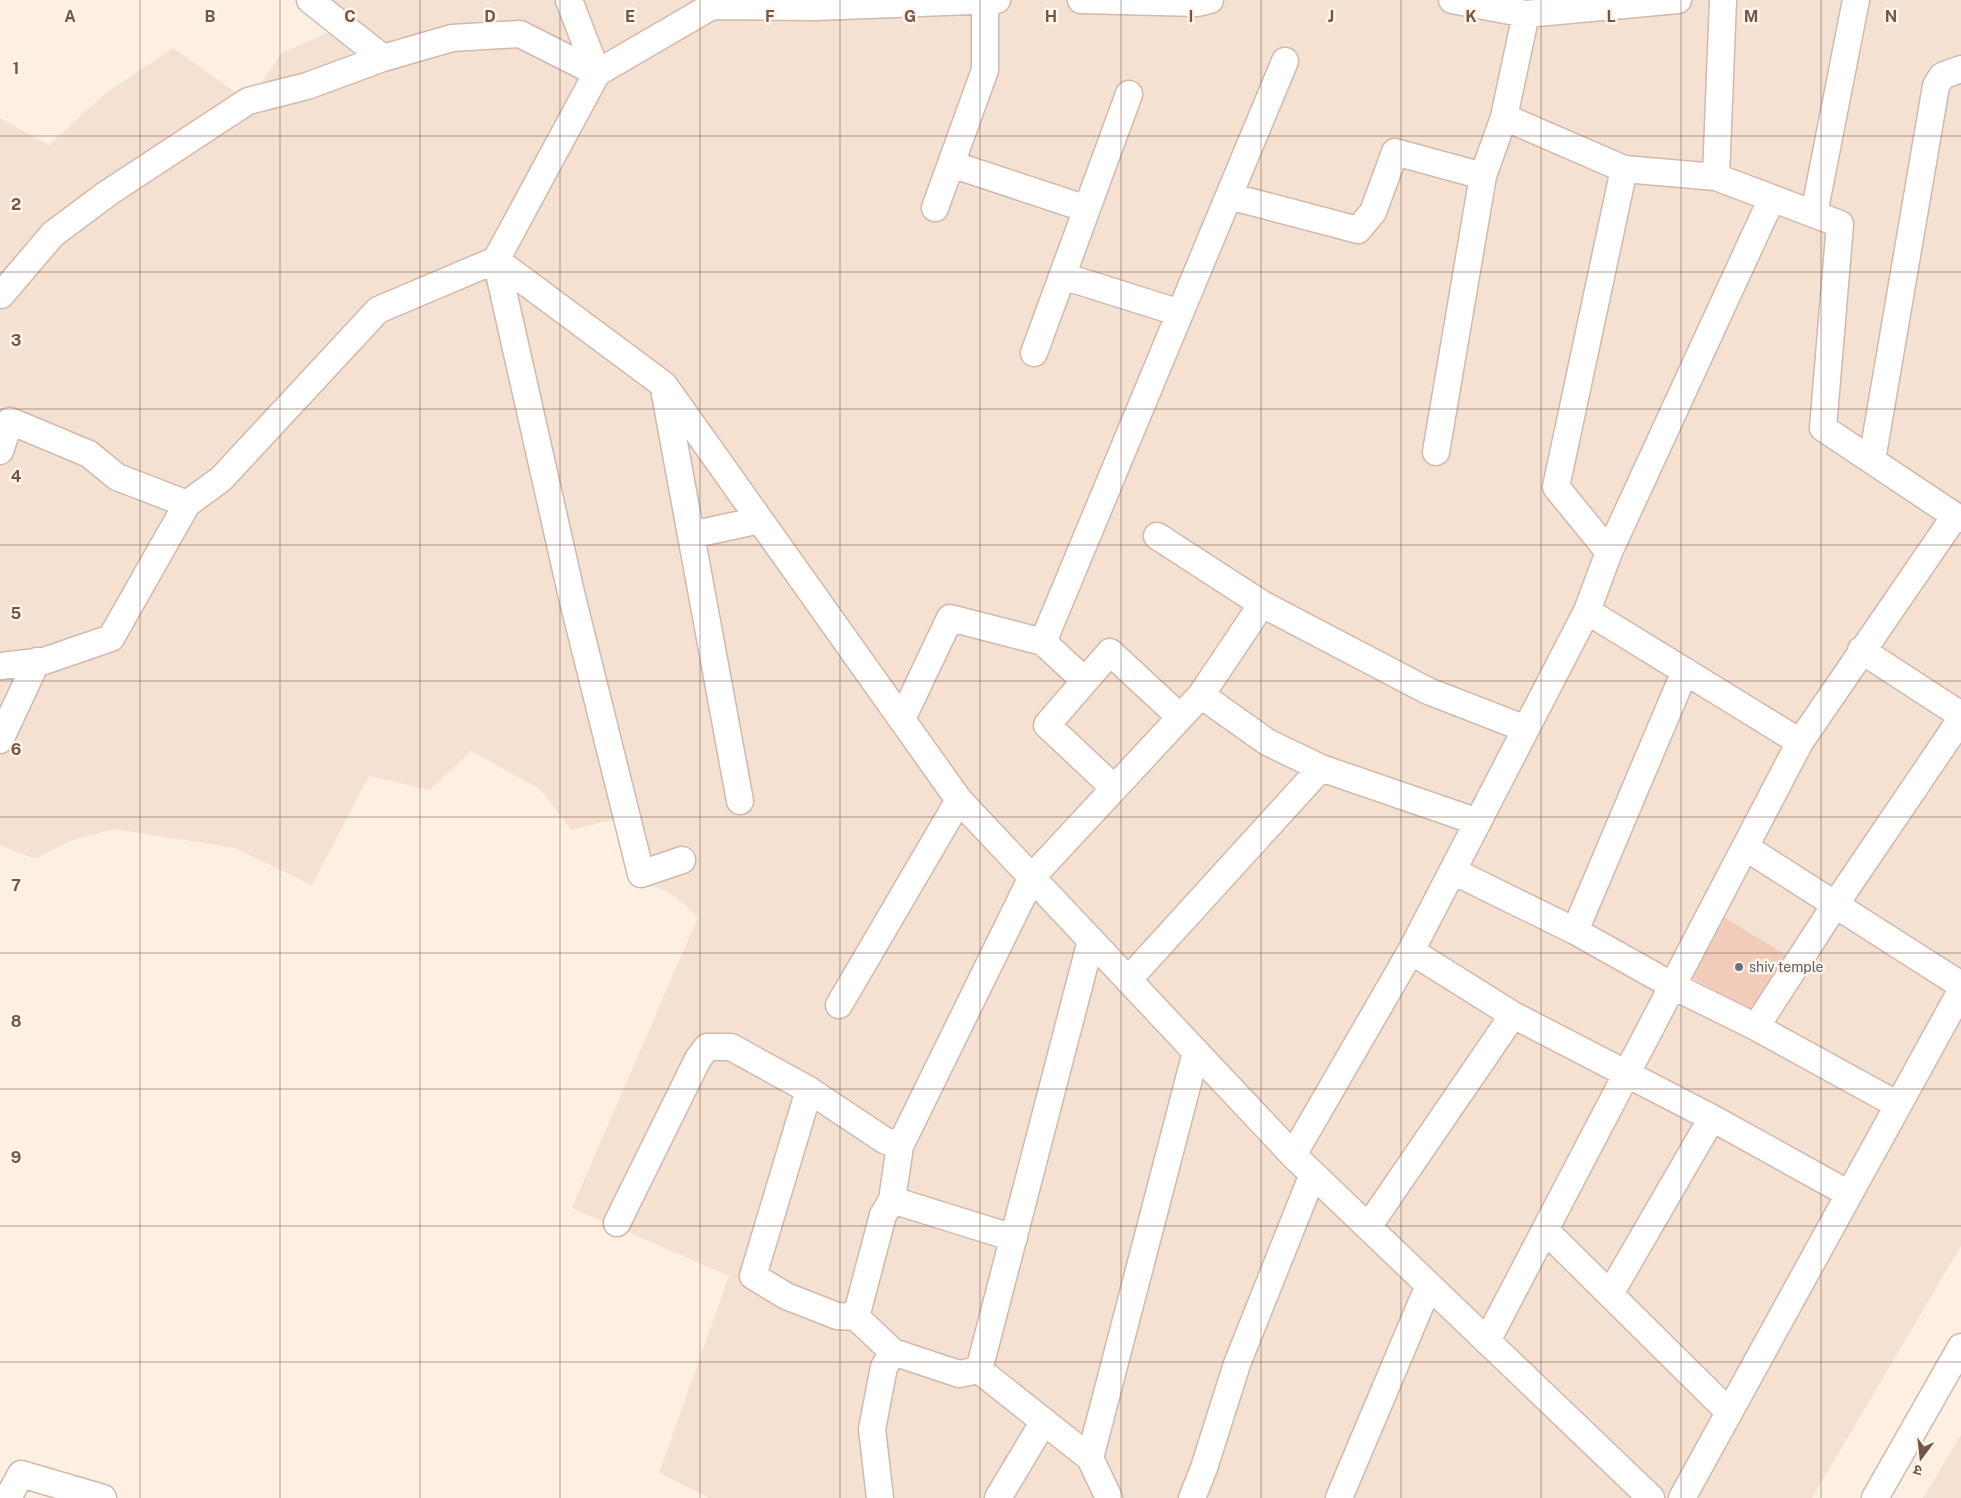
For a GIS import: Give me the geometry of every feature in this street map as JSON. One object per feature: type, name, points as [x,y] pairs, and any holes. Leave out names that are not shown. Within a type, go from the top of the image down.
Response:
[{"type":"street","points":[[310,0],[383,58]]},
{"type":"street","points":[[569,0],[597,73]]},
{"type":"street","points":[[935,208],[985,70],[984,0]]},
{"type":"street","points":[[0,666],[37,661],[111,638],[187,504],[221,479],[378,310],[496,260],[597,73],[716,3],[816,7],[997,0]]},
{"type":"street","points":[[1081,0],[1198,3],[1210,0]]},
{"type":"street","points":[[1452,0],[1526,14],[1678,0]]},
{"type":"street","points":[[1716,177],[1723,0]]},
{"type":"street","points":[[1814,214],[1856,0]]},
{"type":"street","points":[[1436,452],[1483,176],[1504,116],[1526,14]]},
{"type":"street","points":[[1,295],[53,234],[108,193],[248,101],[307,86],[383,58],[452,38],[520,34],[597,73]]},
{"type":"street","points":[[1043,642],[1285,61]]},
{"type":"street","points":[[1872,460],[1936,86],[1942,76],[1961,69]]},
{"type":"street","points":[[1034,353],[1129,94]]},
{"type":"street","points":[[1487,1341],[1800,742],[1862,650],[1958,518],[1823,428],[1840,224],[1716,177],[1624,169],[1504,116]]},
{"type":"street","points":[[1229,196],[1358,230],[1373,212],[1395,152],[1483,176]]},
{"type":"street","points":[[951,164],[1087,209]]},
{"type":"street","points":[[1609,552],[1556,487],[1624,169]]},
{"type":"street","points":[[1293,1155],[1411,951],[1587,611],[1609,552],[1772,198]]},
{"type":"street","points":[[496,260],[664,385],[959,800],[1293,1155],[1651,1498]]},
{"type":"street","points":[[496,260],[572,597],[641,874],[682,860]]},
{"type":"street","points":[[1062,276],[1180,313]]},
{"type":"street","points":[[664,385],[740,801]]},
{"type":"street","points":[[0,451],[10,421],[88,454],[117,476],[187,504]]},
{"type":"street","points":[[691,535],[760,520]]},
{"type":"street","points":[[1157,536],[1262,604],[1428,691],[1526,729]]},
{"type":"street","points":[[856,1318],[883,1215],[892,1200],[900,1146],[1032,877],[1201,695],[1262,604]]},
{"type":"street","points":[[1587,611],[1800,742]]},
{"type":"street","points":[[902,719],[950,618],[1043,642],[1085,681]]},
{"type":"street","points":[[1862,650],[1961,715]]},
{"type":"street","points":[[1114,788],[1046,725],[1110,652],[1180,717]]},
{"type":"street","points":[[0,740],[37,661]]},
{"type":"street","points":[[1575,931],[1685,671]]},
{"type":"street","points":[[1201,695],[1267,742],[1321,768],[1478,822]]},
{"type":"street","points":[[1756,1027],[1961,719]]},
{"type":"street","points":[[1128,980],[1321,768]]},
{"type":"street","points":[[838,1005],[959,800]]},
{"type":"street","points":[[1745,847],[1961,985]]},
{"type":"street","points":[[1453,871],[1575,931],[1673,986],[1756,1027],[1898,1105]]},
{"type":"street","points":[[979,1370],[1091,940]]},
{"type":"street","points":[[1411,951],[1513,1015],[1712,1118],[1849,1194]]},
{"type":"street","points":[[1682,1498],[1961,991]]},
{"type":"street","points":[[1368,1227],[1513,1015]]},
{"type":"street","points":[[617,1224],[698,1059],[707,1047],[731,1047],[809,1090],[884,1140],[900,1146]]},
{"type":"street","points":[[1090,1458],[1196,1052]]},
{"type":"street","points":[[809,1090],[753,1276],[786,1296],[837,1316],[856,1318],[893,1352],[959,1374],[979,1370],[1090,1458],[1109,1498]]},
{"type":"street","points":[[1610,1294],[1712,1118]]},
{"type":"street","points":[[1192,1498],[1204,1468],[1237,1364],[1313,1174]]},
{"type":"street","points":[[892,1200],[1014,1238]]},
{"type":"street","points":[[1545,1230],[1730,1412]]},
{"type":"street","points":[[1339,1498],[1429,1285]]},
{"type":"street","points":[[1875,1498],[1961,1347]]},
{"type":"street","points":[[880,1498],[872,1429],[884,1366],[893,1352]]},
{"type":"street","points":[[998,1498],[1044,1421]]},
{"type":"street","points":[[8,1498],[21,1474],[103,1498]]},
{"type":"shaded area","points":[[316,0],[1961,0],[1961,1246],[1812,1498],[709,1498],[659,1473],[729,1276],[572,1208],[698,917],[674,896],[630,874],[616,819],[571,830],[541,790],[471,751],[430,790],[369,776],[312,885],[235,848],[114,829],[70,841],[35,859],[0,845],[0,118],[49,145],[102,96],[173,48],[248,101],[282,53],[347,24]]},
{"type":"shaded area","points":[[1961,1435],[1961,1498],[1923,1498]]},
{"type":"building","name":"shiv temple","points":[[1716,912],[1792,959],[1757,1013],[1687,975]]},
{"type":"place","name":"shiv temple","points":[[1739,967]]}]
